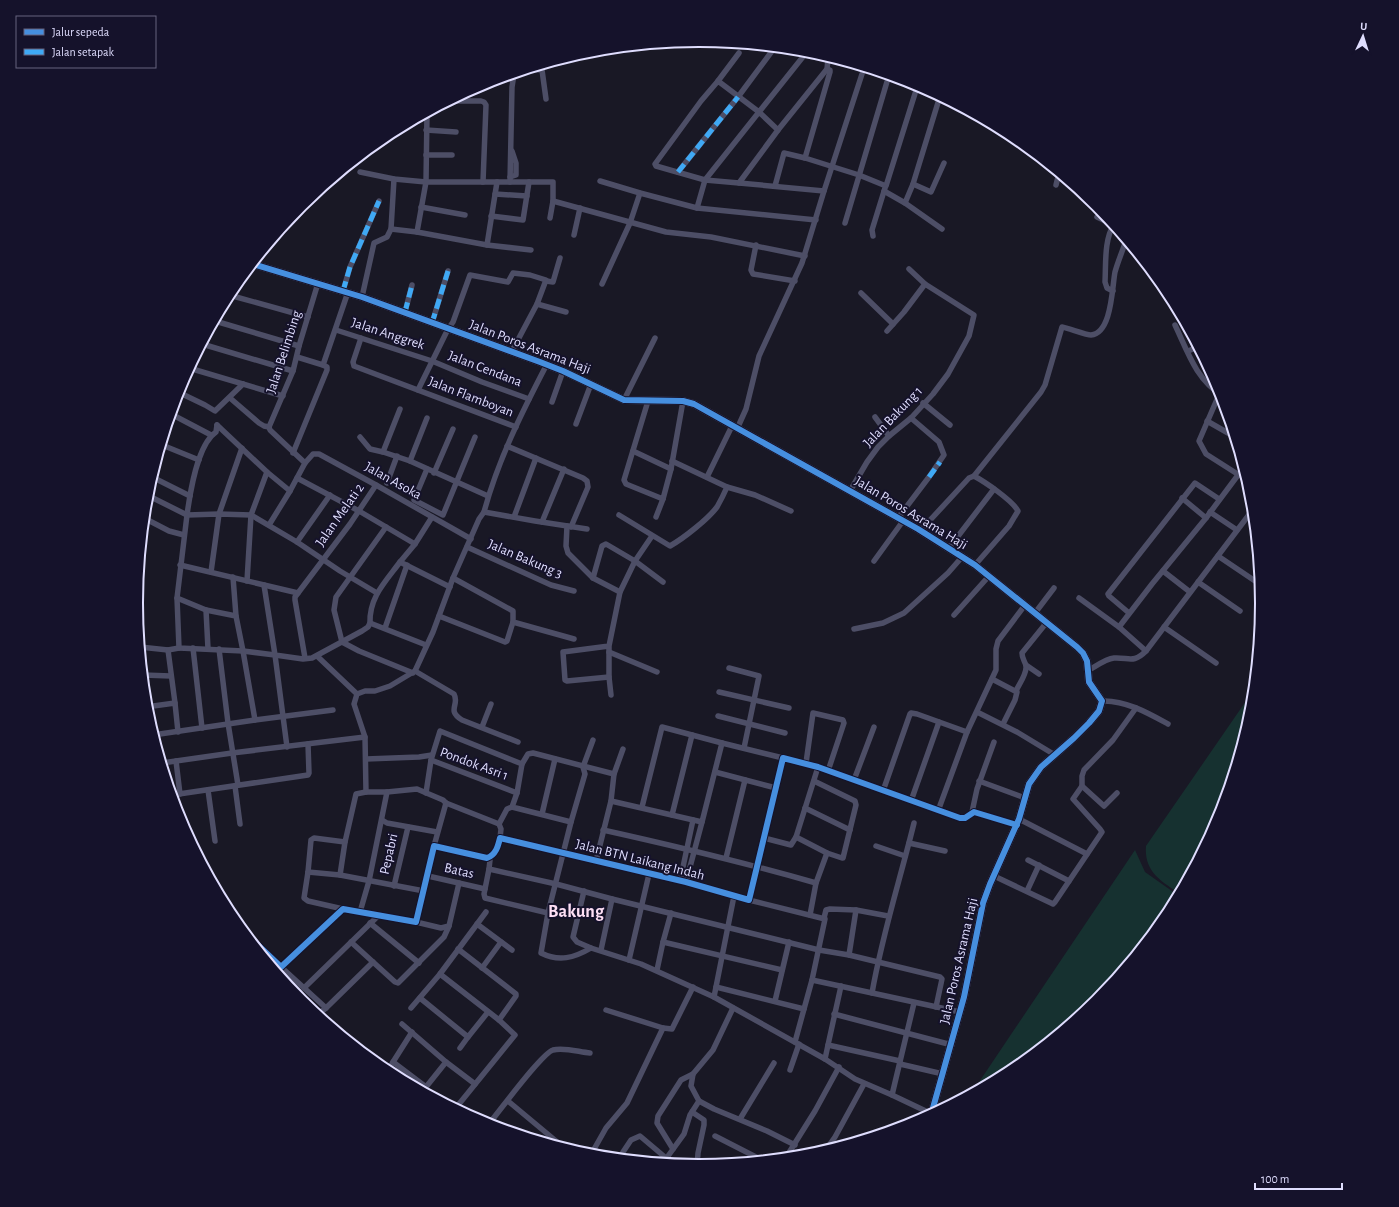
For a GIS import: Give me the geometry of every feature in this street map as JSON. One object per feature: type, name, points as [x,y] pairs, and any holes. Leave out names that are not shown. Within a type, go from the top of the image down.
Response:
[{"type":"street","points":[[678,172],[772,52]]},
{"type":"street","points":[[739,53],[655,164],[656,166],[705,180],[824,191]]},
{"type":"street","points":[[697,208],[705,180],[802,57]]},
{"type":"street","points":[[739,183],[778,130],[827,68],[828,62]]},
{"type":"street","points":[[805,158],[830,72],[827,68]]},
{"type":"street","points":[[542,70],[546,99]]},
{"type":"street","points":[[707,477],[734,428],[746,410],[759,356],[772,326],[795,281],[805,256],[824,191],[862,74]]},
{"type":"street","points":[[510,180],[513,80]]},
{"type":"street","points":[[845,223],[887,80]]},
{"type":"street","points":[[718,81],[759,112],[778,130]]},
{"type":"street","points":[[873,236],[872,230],[916,91]]},
{"type":"street","points":[[460,101],[481,101],[486,105],[483,182]]},
{"type":"street","points":[[905,203],[913,184],[939,101]]},
{"type":"street","points":[[417,232],[426,182],[427,119]]},
{"type":"street","points":[[426,130],[456,132]]},
{"type":"street","points":[[775,186],[784,153],[805,158],[859,175],[885,188],[942,229]]},
{"type":"street","points":[[426,155],[452,155]]},
{"type":"street","points":[[913,184],[931,192],[944,163]]},
{"type":"street","points":[[360,172],[394,179],[426,182],[497,182],[510,180],[554,182],[550,218]]},
{"type":"street","points":[[362,296],[374,243],[387,237],[391,229],[394,179]]},
{"type":"street","points":[[1056,185],[1058,179]]},
{"type":"street","points":[[600,181],[697,208],[816,220]]},
{"type":"street","points":[[486,245],[497,182]]},
{"type":"street","points":[[491,216],[523,220],[528,182]]},
{"type":"street","points":[[602,284],[630,223],[640,193]]},
{"type":"street","points":[[495,194],[527,196]]},
{"type":"street","points":[[323,365],[336,330],[346,292],[350,266],[379,201]]},
{"type":"street","points":[[553,201],[630,223],[672,233],[711,237],[805,256]]},
{"type":"street","points":[[421,207],[465,215]]},
{"type":"street","points":[[574,235],[580,208]]},
{"type":"street","points":[[1097,217],[1101,219]]},
{"type":"street","points":[[391,229],[417,232],[486,245],[531,250]]},
{"type":"street","points":[[1111,230],[1107,242],[1104,282],[1107,288],[1113,291]]},
{"type":"street","points":[[756,245],[751,270],[753,274],[795,281]]},
{"type":"street","points":[[921,530],[969,478],[974,476],[1041,392],[1045,385],[1062,327],[1091,335],[1103,328],[1111,305],[1115,271],[1124,245]]},
{"type":"street","points":[[418,390],[458,311],[470,275],[508,282],[513,273],[530,275],[553,282],[560,258]]},
{"type":"street","name":"Jalan Poros Asrama Haji","points":[[258,265],[362,296],[448,329],[512,351],[564,371],[624,400],[683,402],[694,404],[734,428],[921,530],[989,576],[1083,653],[1087,661],[1087,671],[1090,685],[1102,701],[1099,711],[1089,723],[1041,767],[1031,781],[1018,822],[986,894],[980,915],[970,969],[952,1045],[934,1108]]},
{"type":"street","points":[[887,331],[925,284],[909,269]]},
{"type":"street","points":[[432,322],[448,272]]},
{"type":"street","points":[[512,351],[536,304],[546,280]]},
{"type":"street","name":"Jalan Belimbing","points":[[269,427],[293,371],[318,283]]},
{"type":"street","name":"Jalan Bakung 1","points":[[850,491],[867,462],[878,447],[911,418],[923,403],[933,394],[948,374],[969,336],[974,315],[925,284]]},
{"type":"street","points":[[405,312],[412,285]]},
{"type":"street","points":[[861,293],[893,324]]},
{"type":"street","points":[[235,297],[308,317]]},
{"type":"street","points":[[536,304],[566,312]]},
{"type":"street","points":[[220,322],[299,346]]},
{"type":"street","points":[[1175,325],[1198,371],[1213,388]]},
{"type":"street","name":"Jalan Anggrek","points":[[336,330],[432,361]]},
{"type":"street","name":"Jalan Flamboyan","points":[[361,338],[353,362],[354,366],[516,427]]},
{"type":"street","points":[[624,400],[655,338]]},
{"type":"street","points":[[207,345],[293,371]]},
{"type":"street","points":[[1188,352],[1194,349]]},
{"type":"street","points":[[293,453],[326,374],[327,367],[297,357]]},
{"type":"street","name":"Jalan Cendana","points":[[432,361],[482,382],[529,399]]},
{"type":"street","points":[[357,694],[365,691],[382,690],[414,672],[439,616],[453,578],[484,512],[488,496],[507,446],[547,364]]},
{"type":"street","points":[[194,370],[283,396]]},
{"type":"street","points":[[552,402],[564,371]]},
{"type":"street","points":[[184,395],[215,411],[243,384]]},
{"type":"street","points":[[576,424],[591,384]]},
{"type":"street","points":[[230,398],[259,423],[269,427],[270,430],[304,463],[290,492],[269,525]]},
{"type":"street","points":[[1119,627],[1239,475],[1206,454],[1202,448],[1200,441],[1207,421],[1217,400]]},
{"type":"street","points":[[648,401],[624,482],[663,498]]},
{"type":"street","points":[[656,517],[671,469],[683,402]]},
{"type":"street","points":[[923,403],[950,425]]},
{"type":"street","points":[[383,452],[400,409]]},
{"type":"street","points":[[176,417],[211,435]]},
{"type":"street","points":[[875,417],[889,436]]},
{"type":"street","points":[[410,461],[427,418]]},
{"type":"street","points":[[874,561],[900,519],[944,455],[939,442],[911,418]]},
{"type":"street","points":[[1207,421],[1229,433]]},
{"type":"street","points":[[180,648],[177,598],[190,496],[199,460],[211,435],[216,432],[217,425],[290,492]]},
{"type":"street","points":[[434,473],[453,429]]},
{"type":"street","points":[[360,437],[370,449],[410,461],[488,496]]},
{"type":"street","points":[[427,469],[414,500],[444,515],[475,437]]},
{"type":"street","points":[[507,446],[586,479],[588,482],[588,487],[569,526],[566,546],[568,554],[593,578],[620,592]]},
{"type":"street","points":[[166,447],[199,460]]},
{"type":"street","points":[[211,572],[219,514],[242,448]]},
{"type":"street","points":[[633,451],[671,469]]},
{"type":"street","name":"Jalan Asoka","points":[[304,463],[313,454],[319,454],[471,539]]},
{"type":"street","points":[[387,483],[397,456]]},
{"type":"street","points":[[514,517],[536,458]]},
{"type":"street","points":[[672,461],[727,487],[755,495],[791,511]]},
{"type":"street","points":[[542,522],[564,469]]},
{"type":"street","points":[[247,581],[251,515],[267,472]]},
{"type":"street","points":[[974,476],[994,489],[1018,511],[1009,526],[974,565]]},
{"type":"street","points":[[297,478],[359,511],[415,544]]},
{"type":"street","points":[[157,480],[190,496]]},
{"type":"street","points":[[1129,613],[1108,596],[1108,594],[1182,498],[1195,483],[1219,499]]},
{"type":"street","name":"Jalan Melati 2","points":[[298,593],[359,511],[376,485]]},
{"type":"street","points":[[618,514],[669,546],[714,510],[727,487]]},
{"type":"street","points":[[949,548],[994,489]]},
{"type":"street","points":[[297,542],[330,495]]},
{"type":"street","points":[[153,498],[187,515],[251,515],[297,542],[350,577],[377,592]]},
{"type":"street","points":[[1182,498],[1206,518]]},
{"type":"street","points":[[484,512],[587,529]]},
{"type":"street","points":[[1210,512],[1237,530]]},
{"type":"street","points":[[1087,671],[1113,658],[1132,660],[1146,651],[1248,515]]},
{"type":"street","points":[[145,648],[168,650],[180,648],[219,649],[305,658],[317,656],[362,631],[368,626],[370,622],[370,609],[377,592],[415,544],[432,517]]},
{"type":"street","points":[[150,521],[169,531],[184,535]]},
{"type":"street","points":[[386,527],[336,597],[334,610],[342,642],[360,651],[414,672],[454,694],[456,697],[454,712],[462,720],[518,742]]},
{"type":"street","points":[[610,695],[609,649],[620,592],[635,561],[652,536]]},
{"type":"street","points":[[593,578],[603,544],[607,544],[635,561],[663,582]]},
{"type":"street","name":"Jalan Bakung 3","points":[[467,547],[552,585],[574,591]]},
{"type":"street","points":[[1218,556],[1255,582]]},
{"type":"street","points":[[854,629],[884,623],[904,612],[948,573],[962,557]]},
{"type":"street","points":[[400,562],[450,587]]},
{"type":"street","points":[[180,565],[298,593],[295,600],[305,658]]},
{"type":"street","points":[[385,628],[406,565]]},
{"type":"street","points":[[1162,571],[1190,592]]},
{"type":"street","points":[[954,615],[989,576]]},
{"type":"street","points":[[233,578],[236,616],[255,720]]},
{"type":"street","points":[[439,616],[505,642],[507,641],[513,622],[513,611],[453,578]]},
{"type":"street","points":[[1198,582],[1240,612]]},
{"type":"street","points":[[264,585],[287,747]]},
{"type":"street","points":[[1035,613],[1054,588]]},
{"type":"street","points":[[177,598],[206,610],[236,616]]},
{"type":"street","points":[[1079,598],[1119,627],[1146,651]]},
{"type":"street","points":[[938,811],[967,732],[997,666],[996,644],[1025,605]]},
{"type":"street","points":[[206,610],[208,649]]},
{"type":"street","points":[[370,622],[426,645]]},
{"type":"street","points":[[513,622],[574,639]]},
{"type":"street","points":[[1039,674],[1026,665],[1022,658],[1022,653],[1047,622]]},
{"type":"street","points":[[1164,627],[1216,663]]},
{"type":"street","points":[[193,648],[202,728]]},
{"type":"street","points":[[219,649],[240,824]]},
{"type":"street","points":[[610,677],[567,681],[565,679],[562,654],[564,652],[609,649],[657,672]]},
{"type":"street","points":[[168,650],[178,732]]},
{"type":"street","points":[[317,656],[357,694]]},
{"type":"street","points":[[1003,724],[1015,700],[1017,693],[1016,691],[1026,671],[1026,665]]},
{"type":"street","points":[[729,668],[759,676],[744,748]]},
{"type":"street","points":[[148,675],[172,676]]},
{"type":"street","points":[[992,679],[1016,691]]},
{"type":"street","points":[[720,692],[789,708]]},
{"type":"street","points":[[357,694],[354,708],[365,737],[366,792]]},
{"type":"street","points":[[1102,701],[1117,702],[1136,708],[1168,724]]},
{"type":"street","points":[[153,706],[175,703]]},
{"type":"street","points":[[482,727],[491,704]]},
{"type":"street","points":[[994,876],[1053,904],[1102,831],[1073,799],[1082,786],[1082,776],[1084,770],[1112,740],[1136,708]]},
{"type":"street","points":[[159,734],[228,723],[333,710]]},
{"type":"street","points":[[977,712],[1003,724],[1055,755]]},
{"type":"street","points":[[806,763],[813,713],[843,720],[844,723],[828,770]]},
{"type":"street","points":[[883,791],[911,713],[967,732]]},
{"type":"street","points":[[718,716],[785,733]]},
{"type":"street","points":[[911,801],[939,722]]},
{"type":"street","points":[[642,807],[662,727],[806,763],[963,819],[972,812],[979,781],[994,742]]},
{"type":"street","points":[[854,780],[874,727]]},
{"type":"street","points":[[366,759],[432,757],[440,731],[522,764]]},
{"type":"street","points":[[672,815],[692,735]]},
{"type":"street","points":[[167,762],[365,737]]},
{"type":"street","points":[[591,948],[580,954],[561,959],[541,953],[540,949],[563,853],[585,774],[583,767],[594,740]]},
{"type":"street","points":[[683,882],[695,851],[722,743]]},
{"type":"street","points":[[176,761],[180,794],[308,775],[308,744]]},
{"type":"street","points":[[596,861],[611,801],[614,774],[623,750]]},
{"type":"street","points":[[512,807],[517,793],[522,764],[530,753],[614,774]]},
{"type":"street","name":"Pondok Asri 1","points":[[426,793],[432,757],[517,793]]},
{"type":"street","points":[[749,900],[783,758]]},
{"type":"street","points":[[542,814],[555,759]]},
{"type":"street","points":[[764,838],[791,845],[796,837],[818,767]]},
{"type":"street","points":[[715,772],[776,788]]},
{"type":"street","points":[[726,858],[745,780]]},
{"type":"street","points":[[796,837],[827,853],[843,858],[856,802],[814,781]]},
{"type":"street","points":[[979,781],[1025,798]]},
{"type":"street","points":[[1082,786],[1104,806],[1117,793]]},
{"type":"street","points":[[340,875],[345,842],[356,794],[412,789],[426,793],[443,800],[446,803],[499,824]]},
{"type":"street","points":[[208,790],[215,841]]},
{"type":"street","points":[[360,912],[369,881],[387,792]]},
{"type":"street","points":[[611,801],[702,822]]},
{"type":"street","points":[[416,922],[428,876],[437,832],[446,803]]},
{"type":"street","points":[[434,846],[487,858],[490,857],[494,854],[500,838],[501,829],[499,824],[507,809],[512,807],[571,822]]},
{"type":"street","points":[[805,808],[850,830]]},
{"type":"street","points":[[972,812],[1018,822],[1087,854]]},
{"type":"street","points":[[382,820],[387,823],[437,832]]},
{"type":"street","points":[[683,882],[686,848],[694,820]]},
{"type":"street","points":[[872,993],[877,962],[888,916],[914,823]]},
{"type":"street","name":"Pepabri","points":[[394,886],[408,827]]},
{"type":"street","points":[[603,830],[726,858],[816,884]]},
{"type":"street","points":[[345,842],[312,838],[308,861],[305,899],[343,909],[441,928],[449,926]]},
{"type":"street","name":"Jalan BTN Laikang Indah","points":[[500,838],[824,918]]},
{"type":"street","points":[[909,843],[945,852]]},
{"type":"street","points":[[876,846],[905,856]]},
{"type":"street","points":[[810,915],[816,884],[827,853]]},
{"type":"street","points":[[487,858],[490,860],[484,894],[487,899],[548,913]]},
{"type":"street","points":[[1028,860],[1069,881]]},
{"type":"street","points":[[1026,891],[1039,865]]},
{"type":"street","points":[[489,869],[556,884],[818,950],[849,955],[941,978],[936,1007]]},
{"type":"street","points":[[308,872],[340,875],[424,891]]},
{"type":"street","points":[[629,960],[649,874]]},
{"type":"street","name":"Batas","points":[[428,876],[485,889]]},
{"type":"street","points":[[351,942],[395,982],[398,983],[444,937],[449,926],[459,883]]},
{"type":"street","points":[[584,891],[573,937],[577,942],[657,970],[714,997],[839,1067],[864,1084],[892,1095],[926,1112]]},
{"type":"street","points":[[714,997],[734,896]]},
{"type":"street","points":[[601,950],[612,899]]},
{"type":"street","points":[[281,967],[343,909]]},
{"type":"street","points":[[790,1070],[812,980],[825,922],[824,918],[826,910],[856,910],[888,916]]},
{"type":"street","points":[[849,955],[856,910]]},
{"type":"street","points":[[411,1008],[440,974],[486,912]]},
{"type":"street","points":[[657,970],[671,913]]},
{"type":"street","points":[[304,988],[378,916]]},
{"type":"street","points":[[370,923],[419,963]]},
{"type":"street","points":[[477,924],[512,950]]},
{"type":"street","points":[[482,968],[501,942]]},
{"type":"street","points":[[663,942],[782,970]]},
{"type":"street","points":[[775,1001],[789,942]]},
{"type":"street","points":[[458,949],[516,994],[516,998],[499,1020]]},
{"type":"street","points":[[274,962],[326,1008]]},
{"type":"street","points":[[322,1011],[373,962]]},
{"type":"street","points":[[440,974],[499,1020],[515,1035],[458,1105]]},
{"type":"street","points":[[812,980],[960,1012]]},
{"type":"street","points":[[825,1059],[841,986]]},
{"type":"street","points":[[606,1010],[670,1029],[673,1028],[693,987]]},
{"type":"street","points":[[716,987],[804,1009]]},
{"type":"street","points":[[420,998],[468,1037]]},
{"type":"street","points":[[892,1095],[914,1003]]},
{"type":"street","points":[[673,1149],[657,1124],[658,1116],[681,1080],[693,1074],[713,1050],[733,1008]]},
{"type":"street","points":[[460,1048],[488,1012]]},
{"type":"street","points":[[834,1014],[952,1045]]},
{"type":"street","points":[[402,1024],[446,1062],[475,1084]]},
{"type":"street","points":[[594,1149],[606,1128],[627,1102],[663,1028]]},
{"type":"street","points":[[391,1067],[412,1032]]},
{"type":"street","points":[[828,1045],[943,1074]]},
{"type":"street","points":[[493,1120],[549,1052],[560,1049],[590,1053]]},
{"type":"street","points":[[393,1062],[416,1082]]},
{"type":"street","points":[[425,1087],[446,1062]]},
{"type":"street","points":[[740,1120],[774,1063]]},
{"type":"street","points":[[790,1152],[839,1067]]},
{"type":"street","points":[[693,1074],[691,1086],[699,1101],[795,1145]]},
{"type":"street","points":[[830,1144],[864,1084]]},
{"type":"street","points":[[508,1101],[556,1141]]},
{"type":"street","points":[[623,1152],[631,1140],[640,1136],[666,1158],[684,1134],[692,1112],[699,1101]]},
{"type":"street","points":[[692,1112],[704,1120],[698,1160]]},
{"type":"street","points":[[715,1136],[756,1157]]},
{"type":"green space","points":[[1247,699],[1237,748],[1214,816],[1199,850],[1175,891],[1160,880],[1151,869],[1146,855],[1146,846]]},
{"type":"green space","points":[[1135,850],[1145,872],[1174,893],[1162,913],[1118,970],[1093,997],[1038,1045],[1009,1066],[976,1086]]},
{"type":"marked path","points":[[678,172],[738,97]]},
{"type":"marked path","points":[[343,291],[350,267],[379,201]]},
{"type":"marked path","points":[[432,323],[448,271]]},
{"type":"marked path","points":[[405,312],[412,285]]},
{"type":"marked path","points":[[929,477],[940,462]]},
{"type":"cycle path","points":[[258,265],[362,297],[540,362],[563,371],[624,400],[683,401],[694,404],[918,529],[975,565],[1083,653],[1087,661],[1089,682],[1102,701],[1099,711],[1074,738],[1041,767],[1029,784],[1019,819],[983,903],[964,997],[933,1109]]},
{"type":"cycle path","points":[[270,957],[281,967],[343,909],[416,922],[434,846],[487,858],[495,852],[500,838],[686,882],[749,900],[783,758],[818,767],[960,818],[965,818],[974,812],[1017,825]]},
{"type":"district","name":"Bakung","points":[[576,912]]}]
